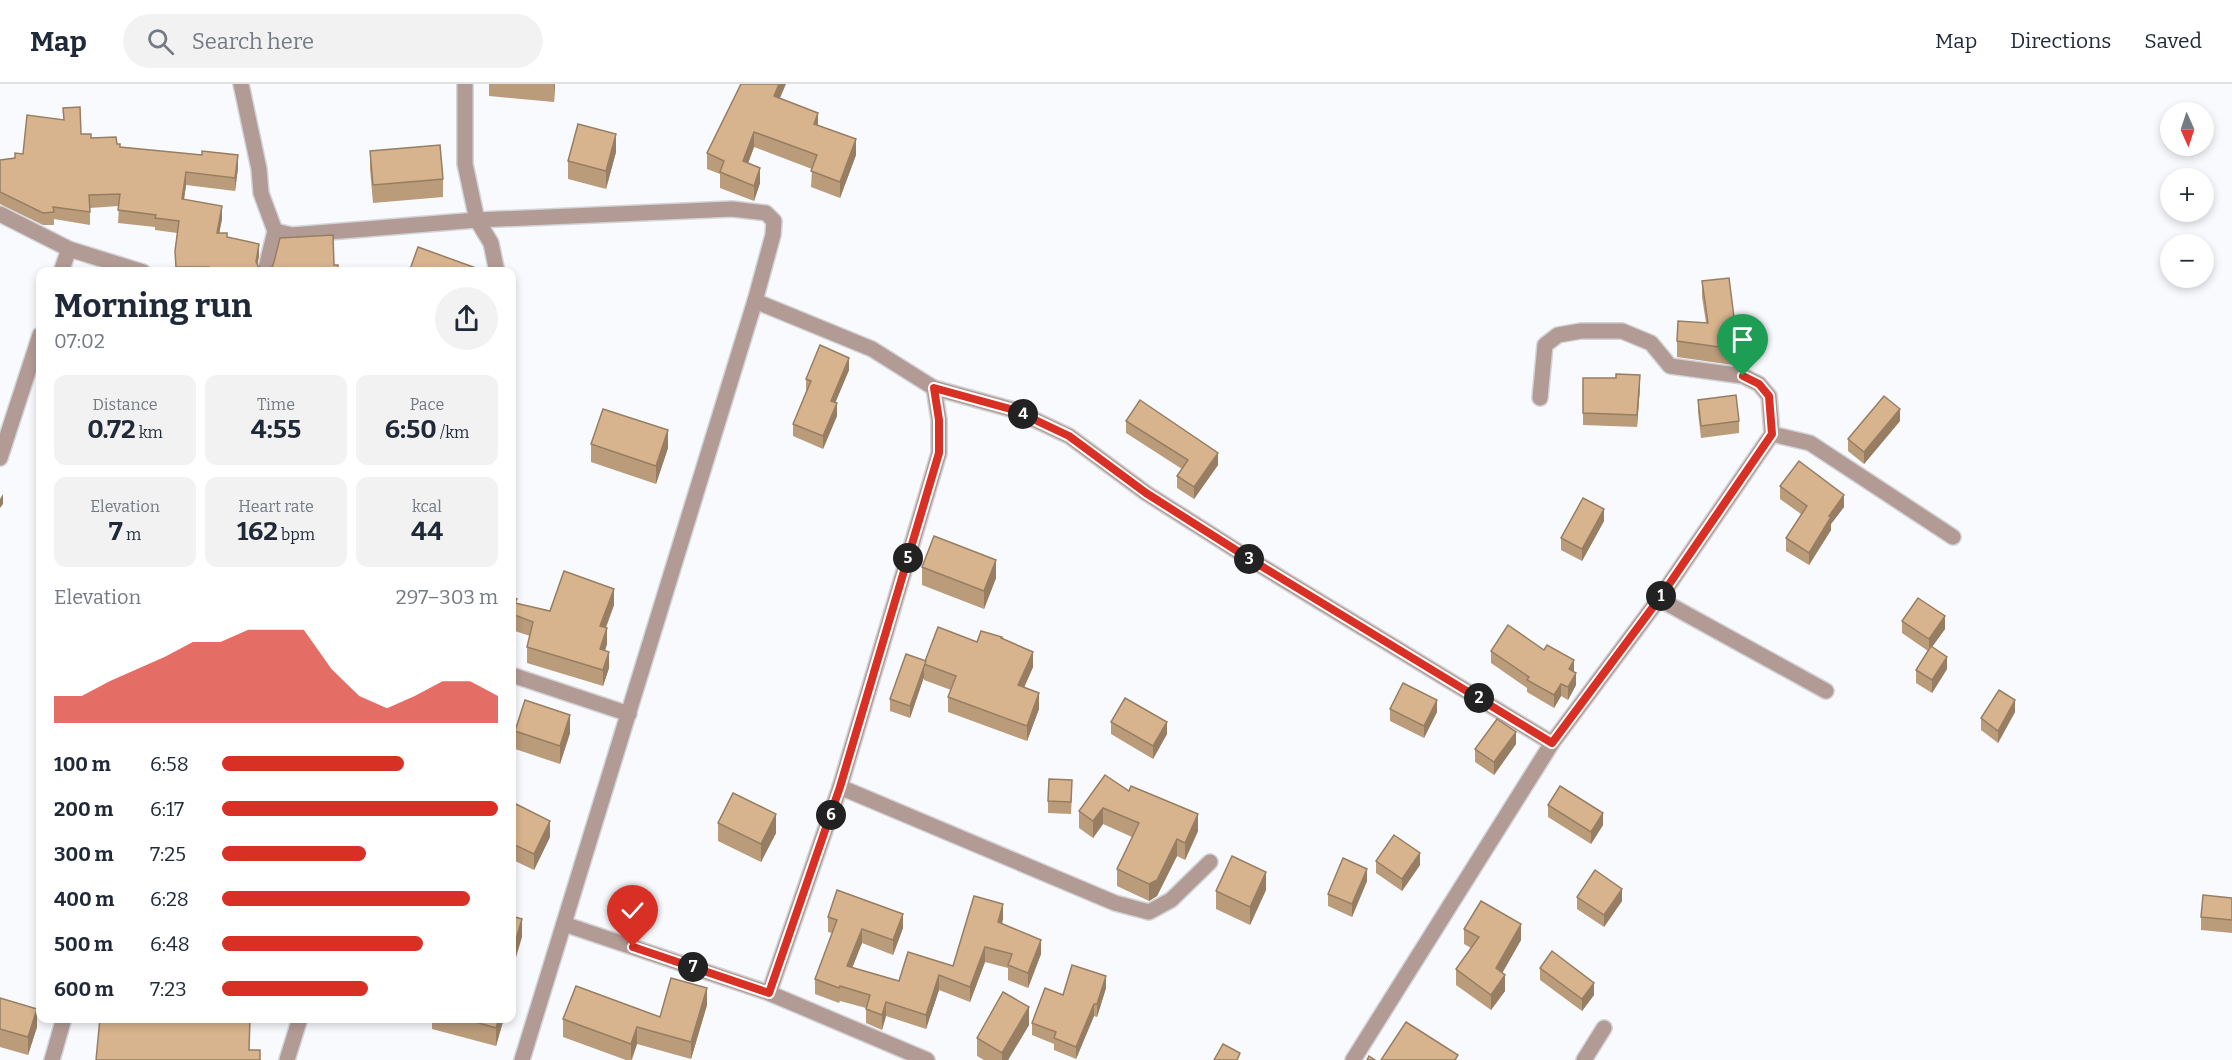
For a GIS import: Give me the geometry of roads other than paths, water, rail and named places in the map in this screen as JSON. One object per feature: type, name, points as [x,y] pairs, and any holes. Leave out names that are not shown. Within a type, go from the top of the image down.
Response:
[{"type":"street","points":[[241,84],[259,169],[261,193],[275,231],[266,267]]},
{"type":"street","points":[[465,84],[465,164],[477,220],[491,243],[496,267]]},
{"type":"street","points":[[275,231],[292,235],[477,220],[732,209],[766,213],[774,221],[773,235],[755,301],[522,1060]]},
{"type":"street","points":[[0,214],[69,249],[127,267]]},
{"type":"street","points":[[63,267],[69,249]]},
{"type":"street","points":[[755,301],[872,349],[934,388],[1014,410],[1069,436],[1146,493],[1243,555],[1552,743]]},
{"type":"street","points":[[1353,1060],[1552,743],[1659,599],[1772,434],[1769,396],[1759,384],[1743,376],[1670,366],[1652,343],[1622,331],[1581,331],[1558,335],[1545,345],[1540,398]]},
{"type":"street","points":[[0,458],[36,347]]},
{"type":"street","points":[[769,993],[840,787],[939,453],[939,420],[934,388]]},
{"type":"street","points":[[1772,434],[1810,443],[1953,537]]},
{"type":"street","points":[[1659,599],[1826,691]]},
{"type":"street","points":[[516,676],[629,714]]},
{"type":"street","points":[[840,787],[1115,903],[1149,912],[1171,900],[1210,862]]},
{"type":"street","points":[[564,924],[769,993],[927,1060]]},
{"type":"street","points":[[52,1060],[63,1023]]},
{"type":"street","points":[[287,1060],[298,1023]]},
{"type":"street","points":[[1584,1060],[1604,1028]]}]
